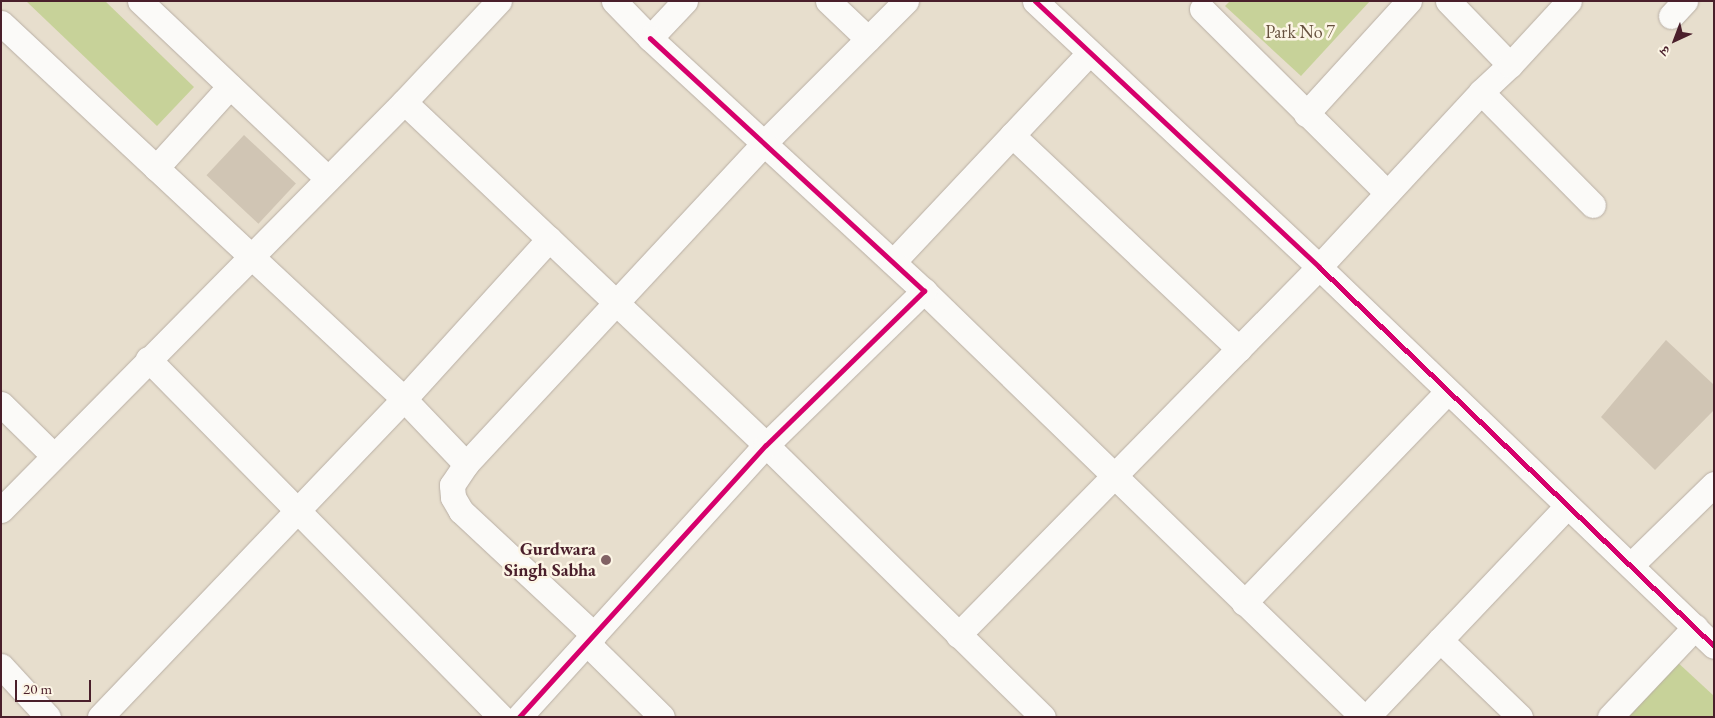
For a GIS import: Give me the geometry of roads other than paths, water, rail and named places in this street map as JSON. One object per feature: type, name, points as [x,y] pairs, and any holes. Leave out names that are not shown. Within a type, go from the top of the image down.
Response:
[{"type":"street","points":[[140,1],[327,178]]},
{"type":"street","points":[[1,510],[53,455],[404,102],[499,1]]},
{"type":"street","points":[[614,1],[650,38],[924,291],[1363,717]]},
{"type":"street","points":[[650,38],[685,1]]},
{"type":"street","points":[[828,1],[868,39]]},
{"type":"street","points":[[662,717],[590,639],[461,511],[453,497],[452,485],[466,464],[764,143],[906,1]]},
{"type":"street","points":[[1035,1],[1319,268],[1566,507],[1631,565],[1714,646]]},
{"type":"street","points":[[1306,114],[1409,1]]},
{"type":"street","points":[[1448,1],[1510,65]]},
{"type":"street","points":[[958,635],[1319,268],[1480,92],[1510,65],[1569,1]]},
{"type":"street","points":[[1202,4],[1306,114],[1387,193]]},
{"type":"street","points":[[1,23],[404,399],[466,464]]},
{"type":"street","points":[[893,262],[1089,53]]},
{"type":"street","points":[[156,168],[230,86]]},
{"type":"street","points":[[1480,92],[1593,205]]},
{"type":"street","points":[[404,102],[766,445],[1043,717]]},
{"type":"street","points":[[1012,135],[1239,349]]},
{"type":"street","points":[[100,717],[404,399],[549,239]]},
{"type":"street","points":[[519,717],[766,445],[924,291]]},
{"type":"street","points":[[148,359],[501,717]]},
{"type":"street","points":[[1244,603],[1447,392]]},
{"type":"street","points":[[1,404],[53,455]]},
{"type":"street","points":[[1631,565],[1714,484]]},
{"type":"street","points":[[1367,717],[1566,507]]},
{"type":"street","points":[[1610,717],[1695,627]]},
{"type":"street","points":[[1440,640],[1520,717]]},
{"type":"street","points":[[1,666],[48,717]]},
{"type":"place","name":"Gurdwara Singh Sabha","points":[[606,560]]},
{"type":"park label","name":"Park No 7","points":[[1300,32]]}]
